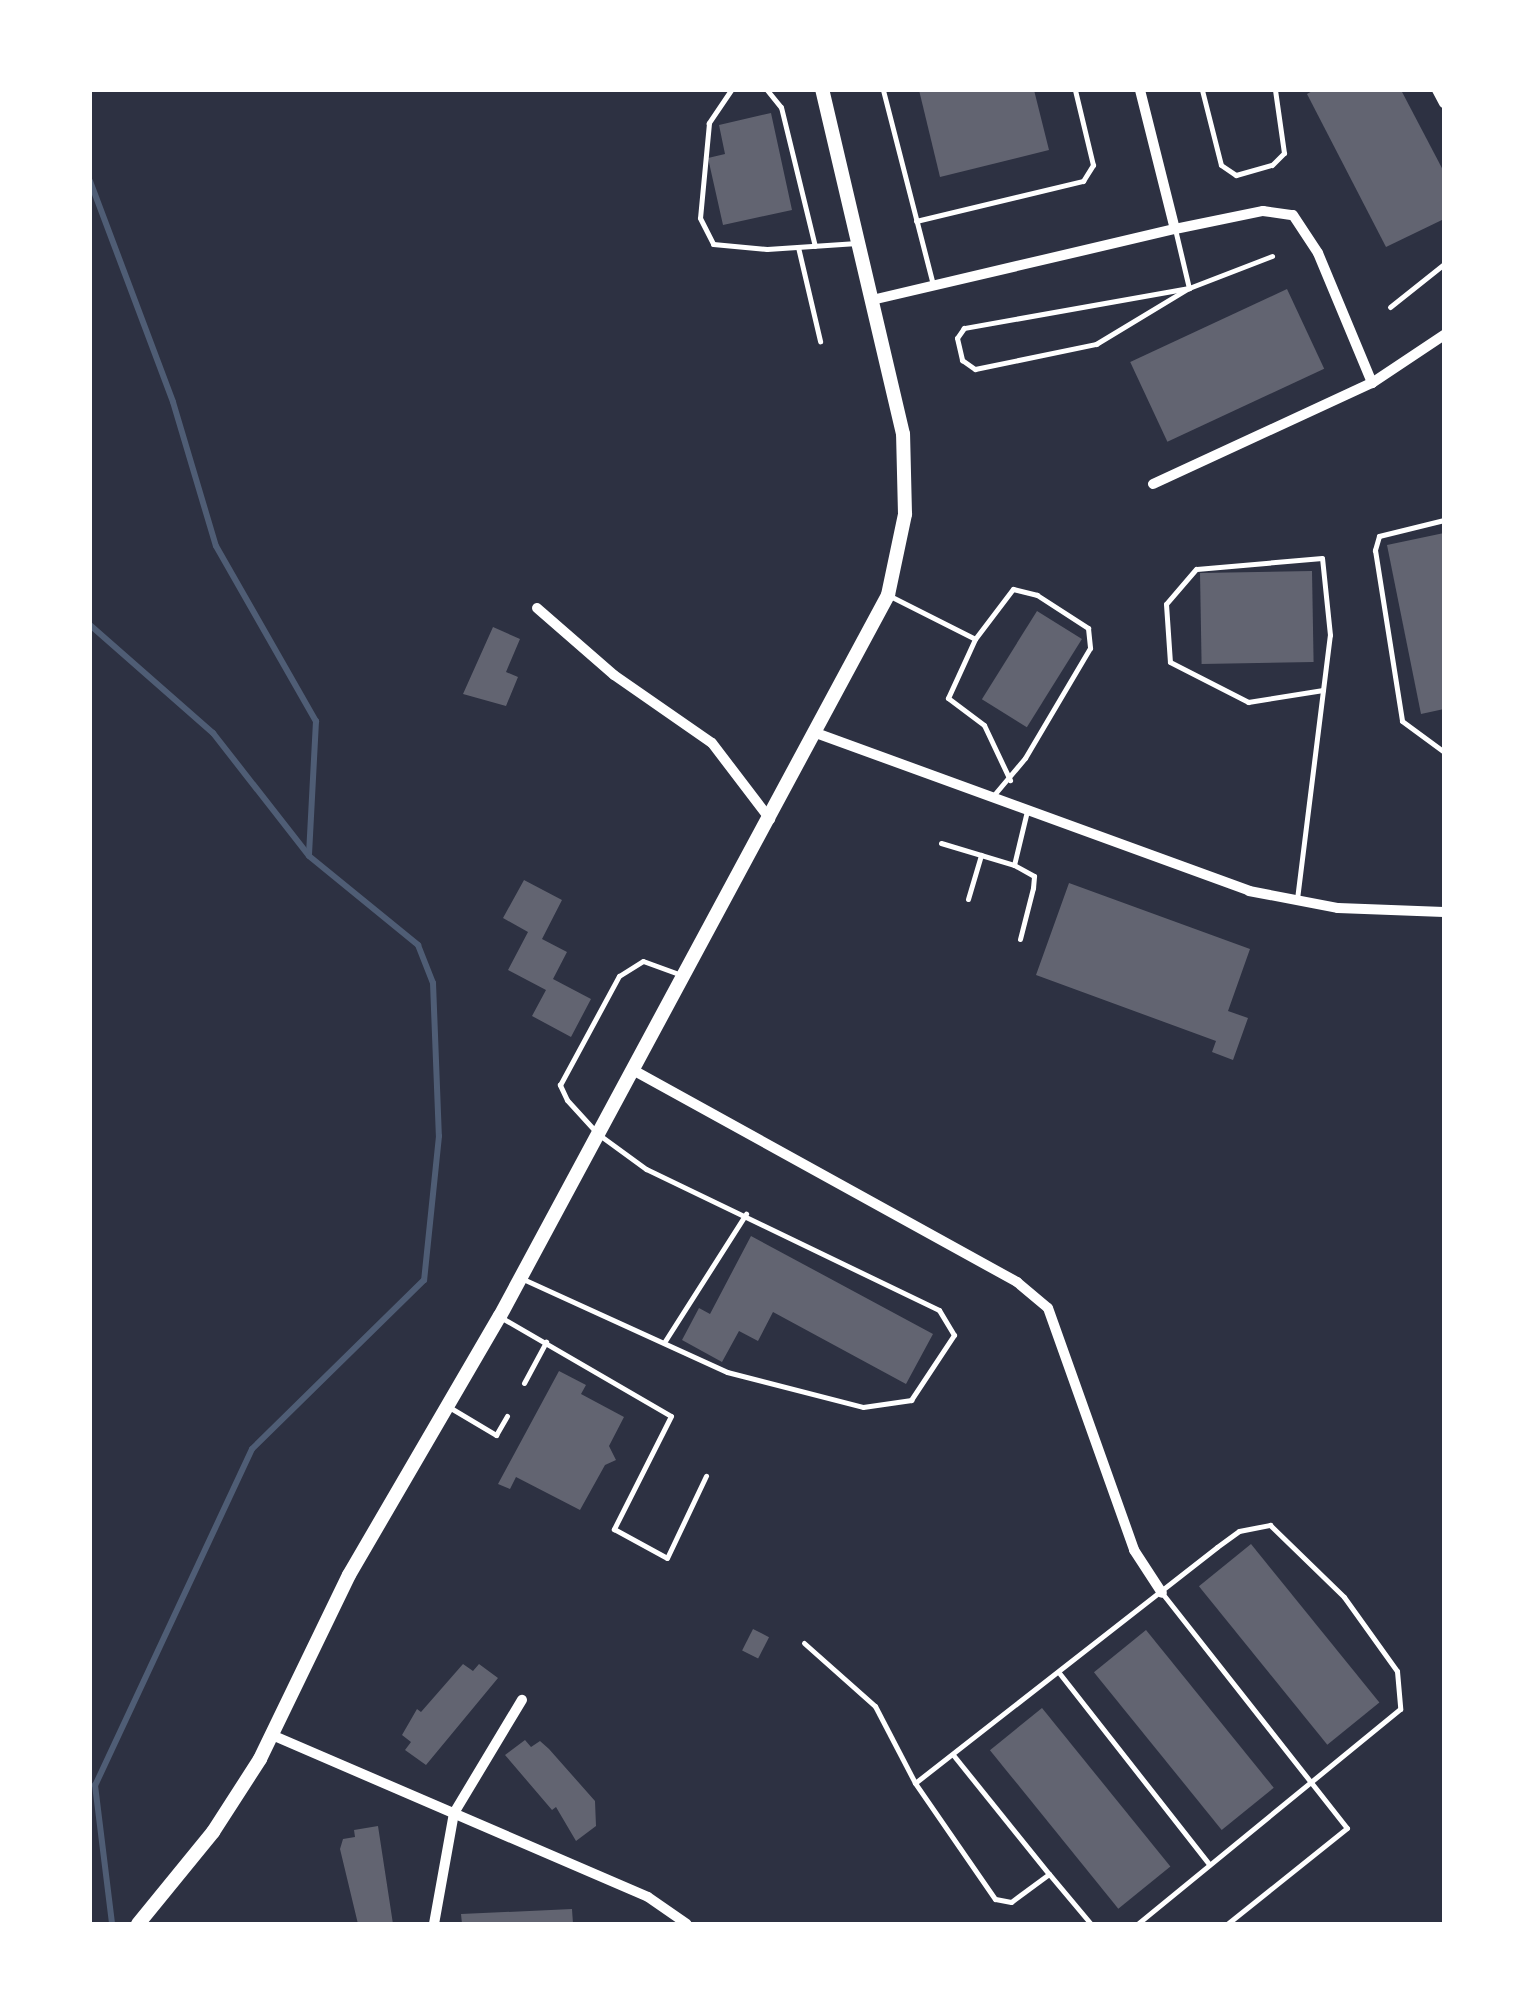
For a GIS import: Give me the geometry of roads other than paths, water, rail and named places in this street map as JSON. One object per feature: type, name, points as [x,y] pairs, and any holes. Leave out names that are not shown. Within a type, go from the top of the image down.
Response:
[{"type":"street","points":[[138,1924],[213,1832],[272,1736],[350,1575],[500,1316],[888,595],[905,514],[906,462],[899,404],[822,90]]},
{"type":"street","points":[[1140,90],[1175,229]]},
{"type":"street","points":[[1437,90],[1444,103]]},
{"type":"street","points":[[872,300],[1263,211],[1292,215],[1318,253],[1372,383]]},
{"type":"street","points":[[1153,484],[1372,383],[1444,336]]},
{"type":"street","points":[[536,608],[614,675],[712,742],[770,818]]},
{"type":"street","points":[[816,733],[1027,812],[1296,902],[1444,912]]},
{"type":"street","points":[[633,1070],[1017,1282],[1048,1308],[1134,1550],[1162,1593]]},
{"type":"street","points":[[434,1924],[454,1813],[522,1700]]},
{"type":"street","points":[[272,1736],[648,1897],[687,1924]]},
{"type":"lane","points":[[730,90],[709,123],[700,218],[713,244],[798,247],[860,243]]},
{"type":"lane","points":[[767,90],[781,108],[815,246]]},
{"type":"lane","points":[[882,90],[933,285]]},
{"type":"lane","points":[[916,221],[1083,181],[1092,166],[1075,90]]},
{"type":"lane","points":[[1202,90],[1222,165],[1236,175],[1272,165],[1284,153],[1275,90]]},
{"type":"lane","points":[[1175,229],[1189,288]]},
{"type":"lane","points":[[798,247],[820,341]]},
{"type":"lane","points":[[1189,288],[964,328],[960,354],[975,369],[1096,344],[1189,288],[1272,256]]},
{"type":"lane","points":[[1390,307],[1444,264]]},
{"type":"lane","points":[[1444,520],[1379,536],[1375,550],[1402,721],[1444,752]]},
{"type":"lane","points":[[1296,902],[1330,635],[1322,558],[1196,569],[1166,604],[1170,662],[1248,702],[1322,690]]},
{"type":"lane","points":[[992,798],[1010,780],[1090,648],[1088,628],[1037,595],[1013,588],[976,639],[948,698],[984,724],[1010,780]]},
{"type":"lane","points":[[888,595],[976,639]]},
{"type":"lane","points":[[1014,865],[1027,812]]},
{"type":"lane","points":[[941,843],[1014,865],[1034,876],[1020,939]]},
{"type":"lane","points":[[968,899],[982,856]]},
{"type":"lane","points":[[520,1277],[727,1372],[864,1407],[911,1400],[954,1335],[938,1310],[646,1169],[598,1134],[560,1085],[619,976],[644,961],[685,976]]},
{"type":"lane","points":[[664,1341],[746,1214]]},
{"type":"lane","points":[[500,1316],[672,1416],[614,1529],[667,1558],[706,1476]]},
{"type":"lane","points":[[524,1384],[546,1341]]},
{"type":"lane","points":[[449,1408],[496,1435],[507,1416]]},
{"type":"lane","points":[[914,1783],[1060,1674],[1239,1531],[1270,1525],[1344,1597],[1397,1671],[1400,1709],[1136,1924]]},
{"type":"lane","points":[[1162,1593],[1348,1828],[1227,1924]]},
{"type":"lane","points":[[804,1643],[876,1706],[914,1783],[995,1900],[1011,1902],[1049,1874]]},
{"type":"lane","points":[[1060,1674],[1210,1865]]},
{"type":"lane","points":[[954,1756],[1091,1924]]},
{"type":"waterway","points":[[90,181],[173,402],[216,546],[316,721],[309,855]]},
{"type":"waterway","points":[[90,625],[213,733],[309,856],[418,945],[433,983],[439,1136],[424,1280],[252,1449],[95,1785],[112,1924]]}]
